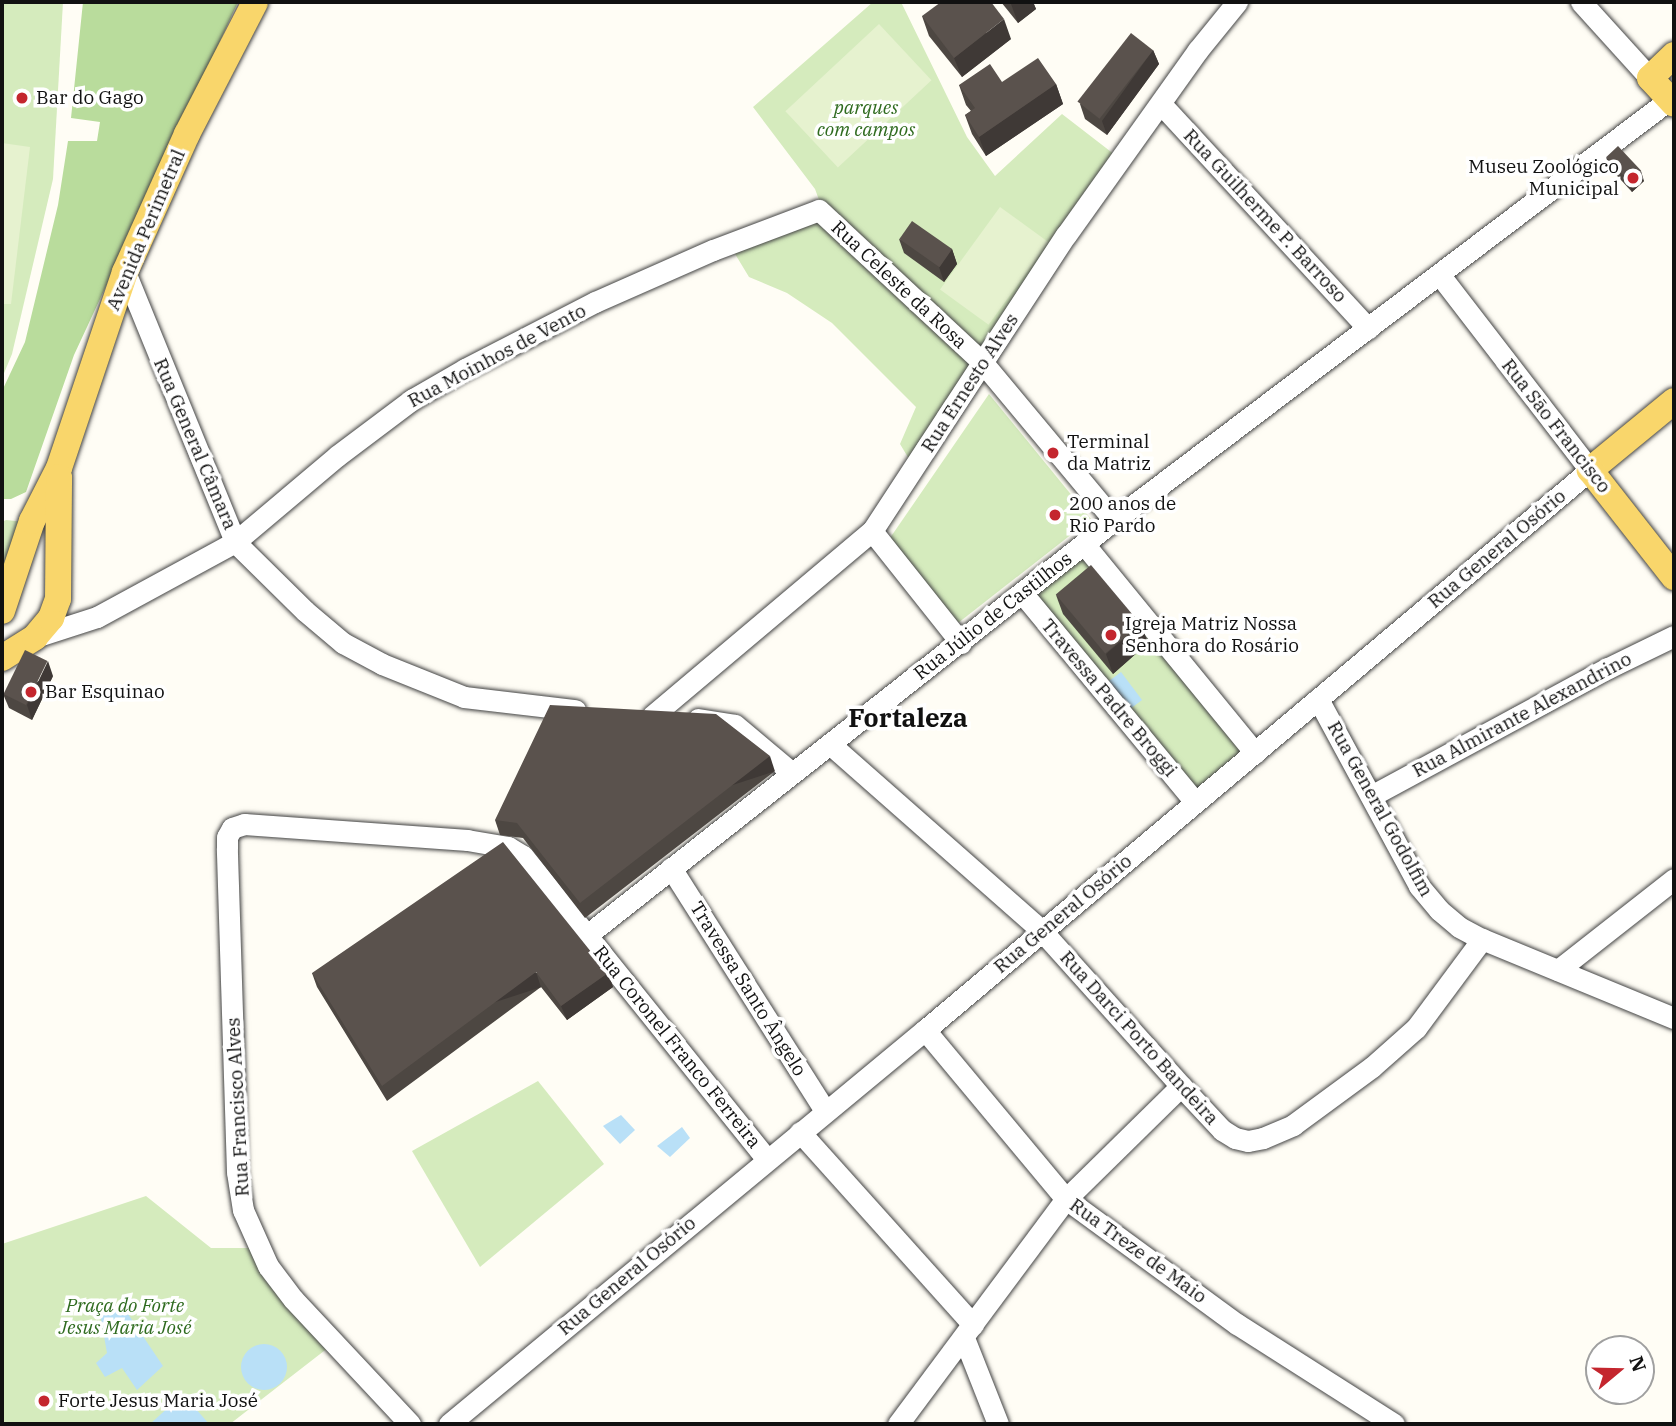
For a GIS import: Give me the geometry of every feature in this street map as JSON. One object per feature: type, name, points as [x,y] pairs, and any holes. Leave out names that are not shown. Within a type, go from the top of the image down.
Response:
[{"type":"main road","name":"Avenida Perimetral","points":[[2,611],[32,521],[59,468],[125,272],[187,134],[255,2]]},
{"type":"main road","points":[[1672,101],[1650,78],[1674,55]]},
{"type":"main road","name":"Rua General Osório","points":[[1590,470],[1674,401]]},
{"type":"main road","name":"Avenida Perimetral","points":[[2,658],[35,637],[51,618],[58,600],[59,468]]},
{"type":"main road","name":"Rua São Francisco","points":[[1590,470],[1674,577]]},
{"type":"main road","points":[[32,521],[46,522],[58,536]]},
{"type":"main road","points":[[2,637],[35,637]]},
{"type":"street","name":"Rua Ernesto Alves","points":[[652,716],[872,531],[1066,235],[1198,50],[1237,2]]},
{"type":"street","points":[[1581,2],[1650,78]]},
{"type":"street","name":"Rua Júlio de Castilhos","points":[[587,935],[1114,520],[1672,101]]},
{"type":"street","name":"Rua Guilherme P. Barroso","points":[[1161,105],[1367,328]]},
{"type":"street","name":"Rua Celeste da Rosa","points":[[819,210],[983,363],[1114,520]]},
{"type":"street","name":"Rua Moinhos de Vento","points":[[35,637],[97,617],[236,542],[337,456],[413,399],[595,302],[713,250],[819,210]]},
{"type":"street","name":"Rua General Câmara","points":[[125,272],[236,542],[305,611],[343,643],[382,664],[464,697],[499,703],[591,711]]},
{"type":"street","name":"Rua São Francisco","points":[[1440,274],[1590,470]]},
{"type":"street","name":"Rua General Osório","points":[[449,1424],[925,1030],[1590,470]]},
{"type":"street","points":[[872,531],[961,643]]},
{"type":"street","points":[[1084,544],[1255,752]]},
{"type":"street","name":"Travessa Padre Broggi","points":[[1023,594],[1195,802]]},
{"type":"street","points":[[58,600],[74,611],[97,617]]},
{"type":"street","name":"Rua Almirante Alexandrino","points":[[1371,796],[1608,668],[1674,636]]},
{"type":"street","name":"Rua General Godolfim","points":[[1318,699],[1419,887],[1438,911],[1459,927],[1482,939],[1674,1018]]},
{"type":"street","points":[[627,714],[713,719],[735,724],[791,772]]},
{"type":"street","name":"Rua Darci Porto Bandeira","points":[[830,744],[1042,931],[1222,1130],[1235,1138],[1248,1141],[1263,1138],[1293,1125],[1346,1087],[1416,1028],[1482,939]]},
{"type":"street","name":"Rua Coronel Franco Ferreira","points":[[244,824],[467,840],[508,848],[523,856],[767,1159]]},
{"type":"street","name":"Rua Francisco Alves","points":[[244,824],[232,828],[227,837],[237,1172],[243,1210],[268,1266],[293,1299],[411,1424]]},
{"type":"street","name":"Travessa Santo Ângelo","points":[[671,868],[825,1111]]},
{"type":"street","points":[[1558,970],[1674,879]]},
{"type":"street","name":"Rua Treze de Maio","points":[[925,1030],[1066,1199],[1237,1324],[1394,1424]]},
{"type":"street","points":[[898,1424],[1066,1199],[1181,1086]]},
{"type":"street","points":[[800,1132],[968,1332],[998,1424]]},
{"type":"green space","points":[[2,2],[63,2],[53,179],[12,354],[2,378]]},
{"type":"green space","points":[[83,2],[238,2],[74,355],[26,492],[11,499],[2,499],[2,391],[25,342],[58,205],[68,141],[97,141],[100,122],[71,118]]},
{"type":"green space","name":"parques com campos","points":[[873,2],[901,2],[967,137],[995,176],[1062,114],[1119,158],[982,358],[822,208],[815,189],[753,107]]},
{"type":"green space","points":[[879,24],[932,80],[838,168],[785,111]]},
{"type":"green space","points":[[2,143],[30,147],[11,304],[2,304]]},
{"type":"green space","points":[[1000,207],[1049,242],[989,325],[940,290]]},
{"type":"green space","points":[[818,212],[982,364],[912,464],[900,444],[916,407],[832,323],[787,293],[749,277],[729,244]]},
{"type":"green space","points":[[989,394],[1091,519],[958,623],[890,538]]},
{"type":"green space","points":[[2,522],[25,522],[2,591]]},
{"type":"green space","points":[[1084,545],[1252,752],[1192,801],[1024,593]]},
{"type":"green space","points":[[538,1081],[604,1164],[480,1267],[412,1151]]},
{"type":"green space","name":"Praça do Forte Jesus Maria José","points":[[146,1196],[211,1248],[253,1248],[333,1344],[230,1424],[2,1424],[2,1244]]},
{"type":"water","points":[[1121,672],[1142,700],[1124,714],[1103,686]]},
{"type":"water","points":[[621,1115],[635,1130],[620,1144],[603,1126]]},
{"type":"water","points":[[682,1127],[690,1138],[670,1157],[657,1146]]},
{"type":"water","points":[[107,1307],[124,1308],[163,1366],[137,1390],[122,1368],[105,1377],[96,1363],[107,1353],[100,1314]]},
{"type":"water","points":[[264,1344],[280,1351],[287,1367],[280,1383],[264,1390],[248,1383],[241,1367],[248,1351]]},
{"type":"water","points":[[183,1394],[209,1424],[150,1424]]},
{"type":"building","points":[[941,2],[991,2],[1004,19],[954,58],[922,16]]},
{"type":"building","points":[[1131,33],[1153,50],[1100,119],[1077,102]]},
{"type":"building","points":[[1038,58],[1056,84],[979,137],[965,115],[975,108],[959,85],[990,64],[1002,82]]},
{"type":"building","points":[[1618,146],[1641,171],[1629,182],[1606,157]]},
{"type":"building","points":[[912,221],[952,249],[940,267],[899,239]]},
{"type":"building","name":"Igreja Matriz Nossa Senhora do Rosário","points":[[1091,565],[1140,624],[1105,654],[1056,595]]},
{"type":"building","points":[[25,650],[47,661],[26,705],[4,694]]},
{"type":"building","points":[[550,705],[716,714],[770,756],[580,903],[517,823],[495,820]]},
{"type":"building","points":[[503,842],[608,973],[561,1006],[536,972],[382,1086],[312,973]]},
{"type":"place","name":"Bar do Gago","points":[[22,98]]},
{"type":"place","name":"Museu Zoológico Municipal","points":[[1633,178]]},
{"type":"place","name":"Terminal da Matriz","points":[[1053,453]]},
{"type":"place","name":"200 anos de Rio Pardo","points":[[1055,515]]},
{"type":"place","name":"Igreja Matriz Nossa Senhora do Rosário","points":[[1111,635]]},
{"type":"place","name":"Bar Esquinao","points":[[31,692]]},
{"type":"place","name":"Forte Jesus Maria José","points":[[44,1401]]},
{"type":"district","name":"Fortaleza","points":[[908,718]]}]
